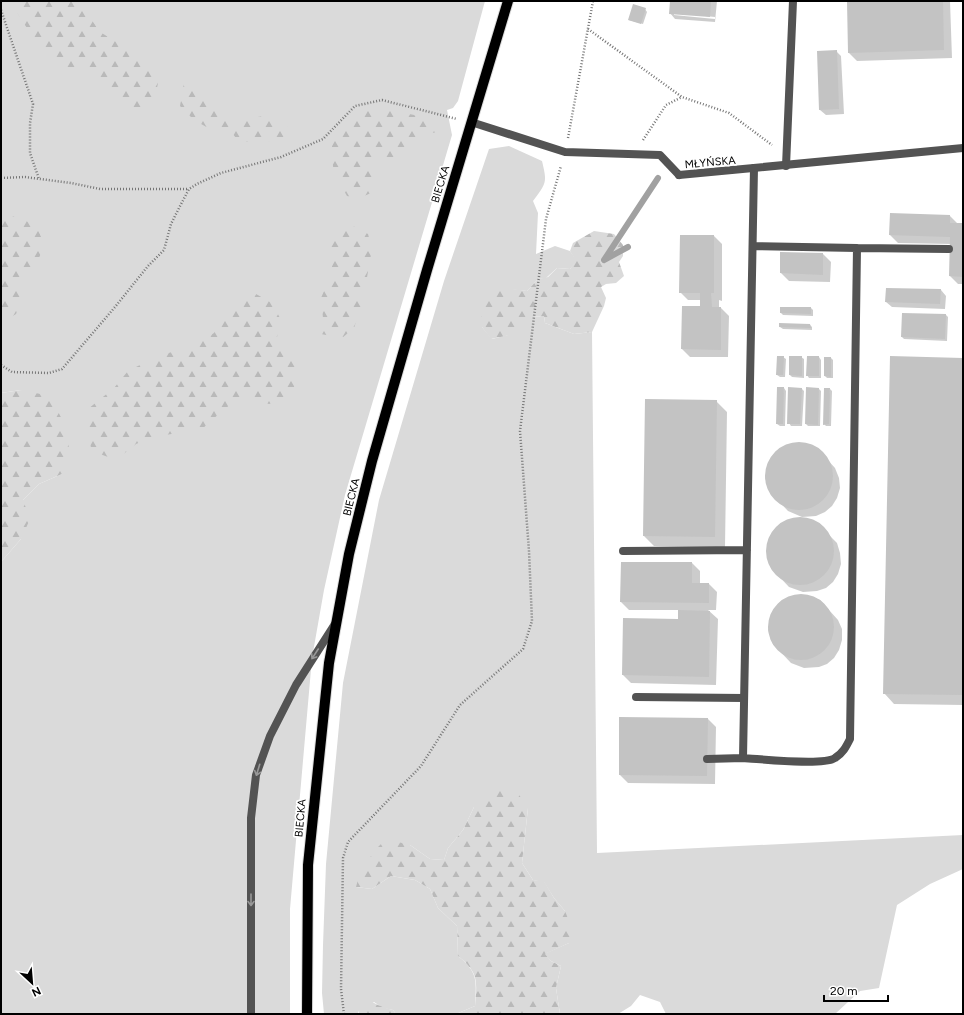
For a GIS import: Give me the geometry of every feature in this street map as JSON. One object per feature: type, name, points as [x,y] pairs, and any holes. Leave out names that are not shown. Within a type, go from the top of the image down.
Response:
[{"type":"main road","name":"BIECKA","points":[[308,1014],[308,865],[329,663],[349,554],[372,460],[427,270],[508,1]]},
{"type":"street","points":[[786,166],[793,1]]},
{"type":"street","name":"MŁYŃSKA","points":[[471,122],[565,152],[660,155],[679,176],[963,148]]},
{"type":"street","points":[[743,758],[754,168]]},
{"type":"street","points":[[753,246],[949,249]]},
{"type":"street","points":[[707,759],[743,758],[820,762],[834,759],[844,750],[850,739],[857,248]]},
{"type":"street","points":[[623,550],[747,550]]},
{"type":"street","points":[[251,1014],[251,818],[256,775],[270,736],[296,685],[337,622]]},
{"type":"street","points":[[636,697],[744,698]]},
{"type":"path","points":[[344,1014],[341,989],[343,858],[348,842],[421,766],[460,705],[523,649],[532,621],[529,551],[520,431],[546,219],[565,152],[593,1]]},
{"type":"path","points":[[1,10],[33,104],[30,123],[30,153],[39,179]]},
{"type":"path","points":[[588,29],[682,97],[729,113],[786,155]]},
{"type":"path","points":[[634,154],[666,105],[682,97]]},
{"type":"path","points":[[1,365],[12,372],[49,373],[62,369],[148,266],[164,250],[171,224],[189,189],[197,184],[221,173],[281,158],[323,139],[356,106],[382,100],[471,122]]},
{"type":"path","points":[[1,178],[7,179],[25,177],[71,183],[100,189],[189,189]]},
{"type":"green space","points":[[1,1],[485,1],[458,101],[453,108],[447,110],[452,135],[345,495],[324,590],[312,658],[290,909],[290,1014],[1,1014],[1,562],[21,539],[23,500],[39,484],[62,474],[21,390],[1,393]]},
{"type":"green space","points":[[15,1],[87,1],[84,9],[100,32],[153,62],[158,83],[153,107],[123,110],[88,68],[73,74],[39,47],[18,14]]},
{"type":"green space","points":[[184,83],[207,93],[229,117],[243,119],[265,116],[284,118],[290,134],[274,141],[239,142],[229,129],[210,129],[194,120],[180,106]]},
{"type":"green space","points":[[380,108],[419,116],[438,123],[437,132],[423,137],[400,149],[397,160],[387,166],[376,159],[368,167],[373,177],[376,191],[359,198],[347,196],[334,173],[331,152],[333,140],[342,127],[359,113]]},
{"type":"green space","points":[[509,146],[542,161],[545,182],[533,201],[538,213],[536,254],[555,246],[570,251],[577,261],[570,269],[557,268],[546,278],[538,279],[527,291],[508,289],[482,327],[492,339],[508,335],[532,317],[544,316],[545,323],[574,334],[592,332],[597,853],[963,835],[963,869],[930,884],[897,905],[879,988],[860,991],[835,1014],[666,1014],[660,1002],[640,995],[631,1006],[618,1014],[560,1014],[556,988],[561,966],[551,961],[544,954],[569,943],[565,911],[554,898],[544,882],[533,880],[522,863],[528,808],[474,807],[463,830],[448,848],[444,860],[430,859],[410,845],[356,887],[372,889],[391,876],[415,880],[430,889],[438,908],[457,926],[458,956],[470,967],[475,978],[475,1006],[456,1014],[396,1014],[393,1010],[383,1008],[374,1002],[358,1012],[358,1014],[324,1014],[322,993],[326,864],[343,683],[379,500],[444,281],[489,149]]},
{"type":"green space","points":[[1,213],[25,220],[38,228],[44,246],[36,265],[23,284],[22,299],[16,314],[1,323]]},
{"type":"green space","points":[[351,225],[368,234],[372,249],[363,300],[354,328],[342,338],[321,334],[323,318],[321,298],[327,284],[334,259],[327,244],[333,231]]},
{"type":"green space","points":[[594,231],[614,234],[623,245],[623,256],[619,262],[624,276],[616,283],[606,284],[601,287],[606,298],[592,332],[574,334],[545,323],[544,316],[532,317],[529,326],[510,335],[491,339],[482,327],[481,317],[483,299],[506,288],[527,291],[538,279],[548,277],[557,268],[570,269],[576,261],[570,251],[573,243]]},
{"type":"green space","points":[[256,294],[272,303],[281,320],[277,337],[282,348],[294,359],[298,380],[288,398],[269,404],[241,396],[202,429],[153,437],[136,444],[116,460],[92,451],[86,429],[88,409],[114,388],[128,371],[154,358],[198,343],[214,333],[224,316],[235,304]]},
{"type":"green space","points":[[21,390],[50,396],[67,429],[69,450],[62,474],[39,484],[23,500],[30,519],[21,539],[1,562],[1,393]]},
{"type":"green space","points":[[500,788],[517,792],[528,808],[522,863],[533,880],[544,881],[554,898],[565,911],[572,929],[573,936],[569,943],[545,954],[551,961],[561,966],[556,988],[560,1014],[456,1014],[475,1006],[475,978],[470,967],[458,956],[457,926],[438,908],[430,889],[415,880],[391,876],[372,889],[356,887],[360,872],[376,849],[386,839],[410,845],[430,859],[444,860],[448,848],[463,830],[474,807],[486,794]]},
{"type":"green space","points":[[364,999],[393,1010],[396,1014],[358,1014]]},
{"type":"building","points":[[670,1],[711,1],[710,17],[669,14]]},
{"type":"building","points":[[847,1],[943,1],[944,50],[848,53]]},
{"type":"building","points":[[633,4],[646,8],[641,24],[628,20]]},
{"type":"building","points":[[837,50],[839,109],[819,110],[817,51]]},
{"type":"building","points":[[890,213],[950,215],[950,223],[963,223],[963,277],[949,276],[950,237],[889,235]]},
{"type":"building","points":[[680,235],[714,235],[714,293],[711,293],[712,307],[721,307],[721,350],[681,349],[682,306],[700,306],[700,293],[679,293]]},
{"type":"building","points":[[780,252],[823,253],[823,275],[780,273]]},
{"type":"building","points":[[886,288],[941,289],[940,304],[885,302]]},
{"type":"building","points":[[780,307],[811,307],[811,314],[780,313]]},
{"type":"building","points":[[902,313],[946,314],[945,339],[901,337]]},
{"type":"building","points":[[779,323],[810,324],[811,328],[779,327]]},
{"type":"building","points":[[777,356],[784,356],[783,375],[776,375]]},
{"type":"building","points":[[789,356],[802,356],[802,376],[789,375]]},
{"type":"building","points":[[807,356],[819,356],[819,376],[806,376]]},
{"type":"building","points":[[890,356],[963,358],[962,695],[883,694]]},
{"type":"building","points":[[824,357],[831,357],[831,377],[824,376]]},
{"type":"building","points":[[777,387],[784,387],[783,424],[776,424]]},
{"type":"building","points":[[788,387],[802,388],[800,424],[787,424]]},
{"type":"building","points":[[806,387],[819,388],[818,425],[805,424]]},
{"type":"building","points":[[824,388],[830,388],[829,424],[823,425]]},
{"type":"building","points":[[645,399],[717,400],[715,537],[643,536]]},
{"type":"building","points":[[799,442],[812,445],[823,452],[830,463],[833,476],[830,489],[823,500],[812,507],[799,510],[786,507],[775,500],[768,489],[765,476],[768,463],[775,452],[786,445]]},
{"type":"building","points":[[800,517],[813,520],[824,527],[831,538],[834,551],[831,564],[824,575],[813,582],[800,585],[787,582],[776,575],[769,564],[766,551],[769,538],[776,527],[787,520]]},
{"type":"building","points":[[621,562],[692,562],[692,583],[709,583],[709,603],[620,602]]},
{"type":"building","points":[[794,594],[808,594],[820,599],[829,608],[834,620],[832,640],[825,651],[808,660],[794,660],[782,655],[773,646],[768,634],[768,620],[773,608],[782,599]]},
{"type":"building","points":[[678,610],[710,611],[709,677],[622,675],[623,618],[678,619]]},
{"type":"building","points":[[619,717],[708,718],[707,776],[619,775]]},
{"type":"waterway","points":[[628,247],[604,260],[658,178]]}]
